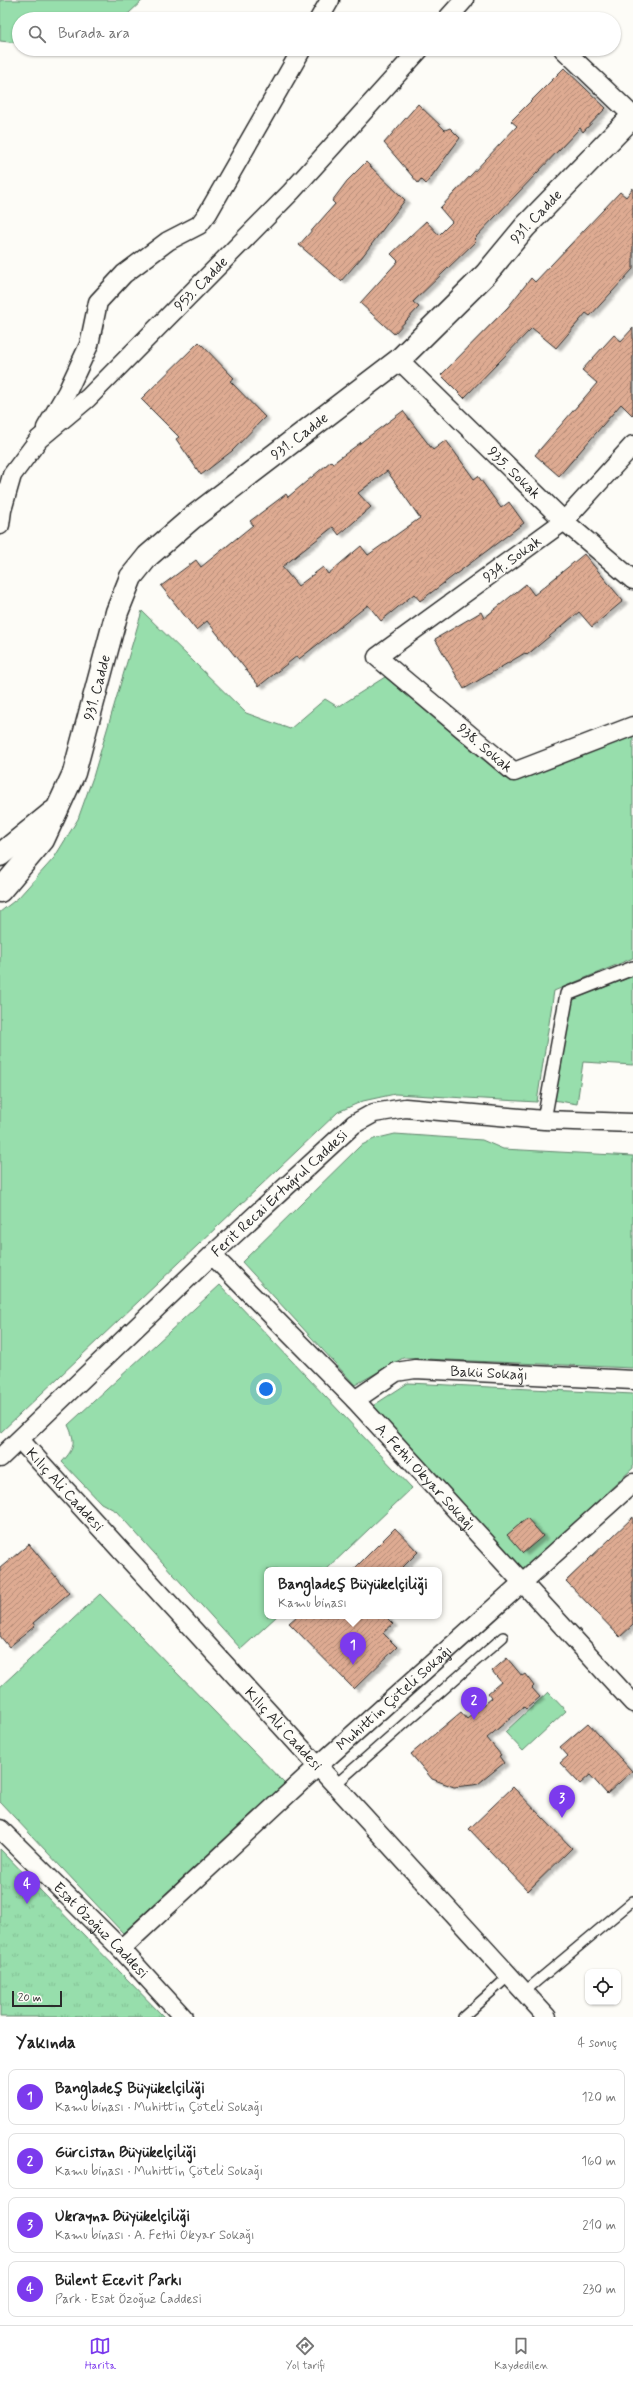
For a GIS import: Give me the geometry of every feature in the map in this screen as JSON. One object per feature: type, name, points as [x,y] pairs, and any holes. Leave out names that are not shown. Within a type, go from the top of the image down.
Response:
[{"type":"main road","name":"931. Cadde","points":[[0,891],[43,840],[74,773],[87,732],[115,619],[131,577],[148,556],[192,518],[399,360],[486,274],[525,227],[633,116]]},
{"type":"main road","name":"931. Cadde","points":[[0,856],[57,808]]},
{"type":"street","points":[[323,12],[330,0]]},
{"type":"street","points":[[453,12],[464,0]]},
{"type":"street","points":[[39,439],[67,392],[89,344],[98,302],[124,274],[168,241],[199,225],[208,213],[298,56]]},
{"type":"street","name":"953. Cadde","points":[[0,525],[2,510],[12,475],[39,439],[88,398],[291,192],[414,56]]},
{"type":"street","points":[[570,56],[633,116]]},
{"type":"street","name":"935. Sokak","points":[[399,360],[564,521],[633,580]]},
{"type":"street","name":"934. Sokak","points":[[377,657],[564,521],[633,444]]},
{"type":"street","name":"938. Sokak","points":[[377,657],[514,772],[633,726]]},
{"type":"street","points":[[544,1120],[567,994],[633,968]]},
{"type":"street","name":"Ferit Recai Ertuğrul Caddesi","points":[[0,1458],[212,1255],[354,1124],[374,1114],[405,1108],[544,1120],[633,1124]]},
{"type":"street","name":"A. Fethi Okyar Sokağı","points":[[212,1255],[355,1400],[633,1703]]},
{"type":"street","name":"Bakü Sokağı","points":[[355,1400],[396,1372],[415,1369],[633,1380]]},
{"type":"street","name":"Kılıç Ali Caddesi","points":[[20,1440],[547,2017]]},
{"type":"street","name":"Muhittin Çöteli Sokağı","points":[[122,1949],[318,1766],[521,1582],[633,1483]]},
{"type":"street","name":"Esat Özoğuz Caddesi","points":[[0,1828],[122,1949],[183,2017]]},
{"type":"lane","points":[[335,1785],[503,1638]]},
{"type":"lane","points":[[524,1992],[633,1901]]},
{"type":"lane","points":[[463,2017],[509,1976]]},
{"type":"green space","points":[[0,0],[143,0],[130,12],[12,12],[12,42],[0,41]]},
{"type":"green space","points":[[142,611],[246,713],[290,729],[325,699],[338,707],[385,677],[510,782],[633,732],[633,958],[554,991],[537,1102],[395,1094],[363,1101],[338,1112],[0,1433],[0,912],[18,898],[54,858],[78,819],[93,777]]},
{"type":"green space","points":[[633,976],[633,1065],[583,1062],[577,1104],[553,1100],[573,999]]},
{"type":"green space","points":[[395,1134],[482,1140],[503,1149],[633,1156],[633,1368],[403,1358],[355,1385],[242,1262],[360,1146],[374,1139]]},
{"type":"green space","points":[[220,1285],[412,1488],[329,1567],[264,1567],[264,1619],[274,1619],[241,1649],[116,1511],[101,1503],[62,1462],[70,1453],[73,1445],[72,1436],[68,1425]]},
{"type":"green space","points":[[408,1383],[633,1394],[633,1468],[523,1571],[371,1407]]},
{"type":"green space","points":[[100,1594],[285,1784],[123,1933],[0,1802],[0,1687]]},
{"type":"green space","points":[[548,1692],[566,1711],[523,1751],[505,1732]]},
{"type":"green space","points":[[0,1849],[164,2017],[0,2017]]},
{"type":"building","points":[[564,68],[606,108],[583,132],[580,128],[474,239],[476,241],[413,302],[419,307],[394,334],[360,303],[398,261],[391,254],[426,221],[439,235],[452,222],[440,208],[517,126],[511,121]]},
{"type":"building","points":[[418,104],[445,130],[450,128],[460,138],[426,184],[421,179],[418,183],[384,143]]},
{"type":"building","points":[[366,162],[405,200],[362,257],[341,281],[299,245],[335,204],[332,201],[347,181]]},
{"type":"building","points":[[633,188],[633,269],[590,316],[586,313],[556,348],[532,328],[464,398],[441,375],[508,307],[531,278],[535,282],[620,192],[626,197]]},
{"type":"building","points":[[633,328],[633,416],[621,404],[559,476],[535,455],[597,383],[582,370],[614,335],[621,341]]},
{"type":"building","points":[[199,342],[234,378],[230,381],[265,417],[232,451],[201,475],[176,439],[179,437],[141,399]]},
{"type":"building","points":[[403,411],[433,450],[446,440],[474,479],[478,476],[501,508],[509,502],[524,523],[420,601],[414,594],[381,621],[368,605],[299,659],[297,656],[259,686],[207,621],[196,630],[161,586],[196,560],[201,567],[253,525],[250,521],[286,494],[288,497],[331,461],[333,463]],"holes":[[[387,471],[420,518],[368,555],[361,546],[328,574],[323,567],[298,586],[282,567],[333,527],[339,535],[371,507],[358,493]]]},
{"type":"building","points":[[584,554],[623,601],[592,627],[579,612],[527,655],[525,653],[464,689],[435,639],[481,612],[484,618],[526,584],[534,595]]},
{"type":"building","points":[[633,1517],[633,1625],[620,1637],[566,1581]]},
{"type":"building","points":[[527,1518],[543,1536],[523,1553],[507,1535]]},
{"type":"building","points":[[395,1528],[418,1552],[403,1567],[356,1567]]},
{"type":"building","points":[[29,1544],[69,1593],[33,1623],[35,1626],[9,1647],[0,1636],[0,1568]]},
{"type":"building","points":[[294,1619],[388,1619],[393,1624],[383,1633],[397,1647],[354,1689],[289,1623]]},
{"type":"building","points":[[507,1658],[522,1676],[525,1674],[534,1686],[532,1688],[540,1697],[526,1709],[524,1707],[487,1738],[501,1755],[499,1756],[504,1763],[478,1784],[454,1787],[432,1779],[411,1754],[461,1712],[467,1719],[492,1698],[488,1693],[501,1682],[492,1671]]},
{"type":"building","points":[[588,1723],[632,1771],[607,1794],[590,1775],[580,1784],[560,1763],[568,1756],[560,1747]]},
{"type":"building","points":[[513,1787],[572,1848],[528,1891],[469,1829]]},
{"type":"place","name":"Bangladeş Büyükelçiliği","points":[[353,1665]]},
{"type":"place","name":"Gürcistan Büyükelçiliği","points":[[474,1720]]},
{"type":"place","name":"Ukrayna Büyükelçiliği","points":[[562,1818]]},
{"type":"place","name":"Bülent Ecevit Parkı","points":[[27,1904]]}]
